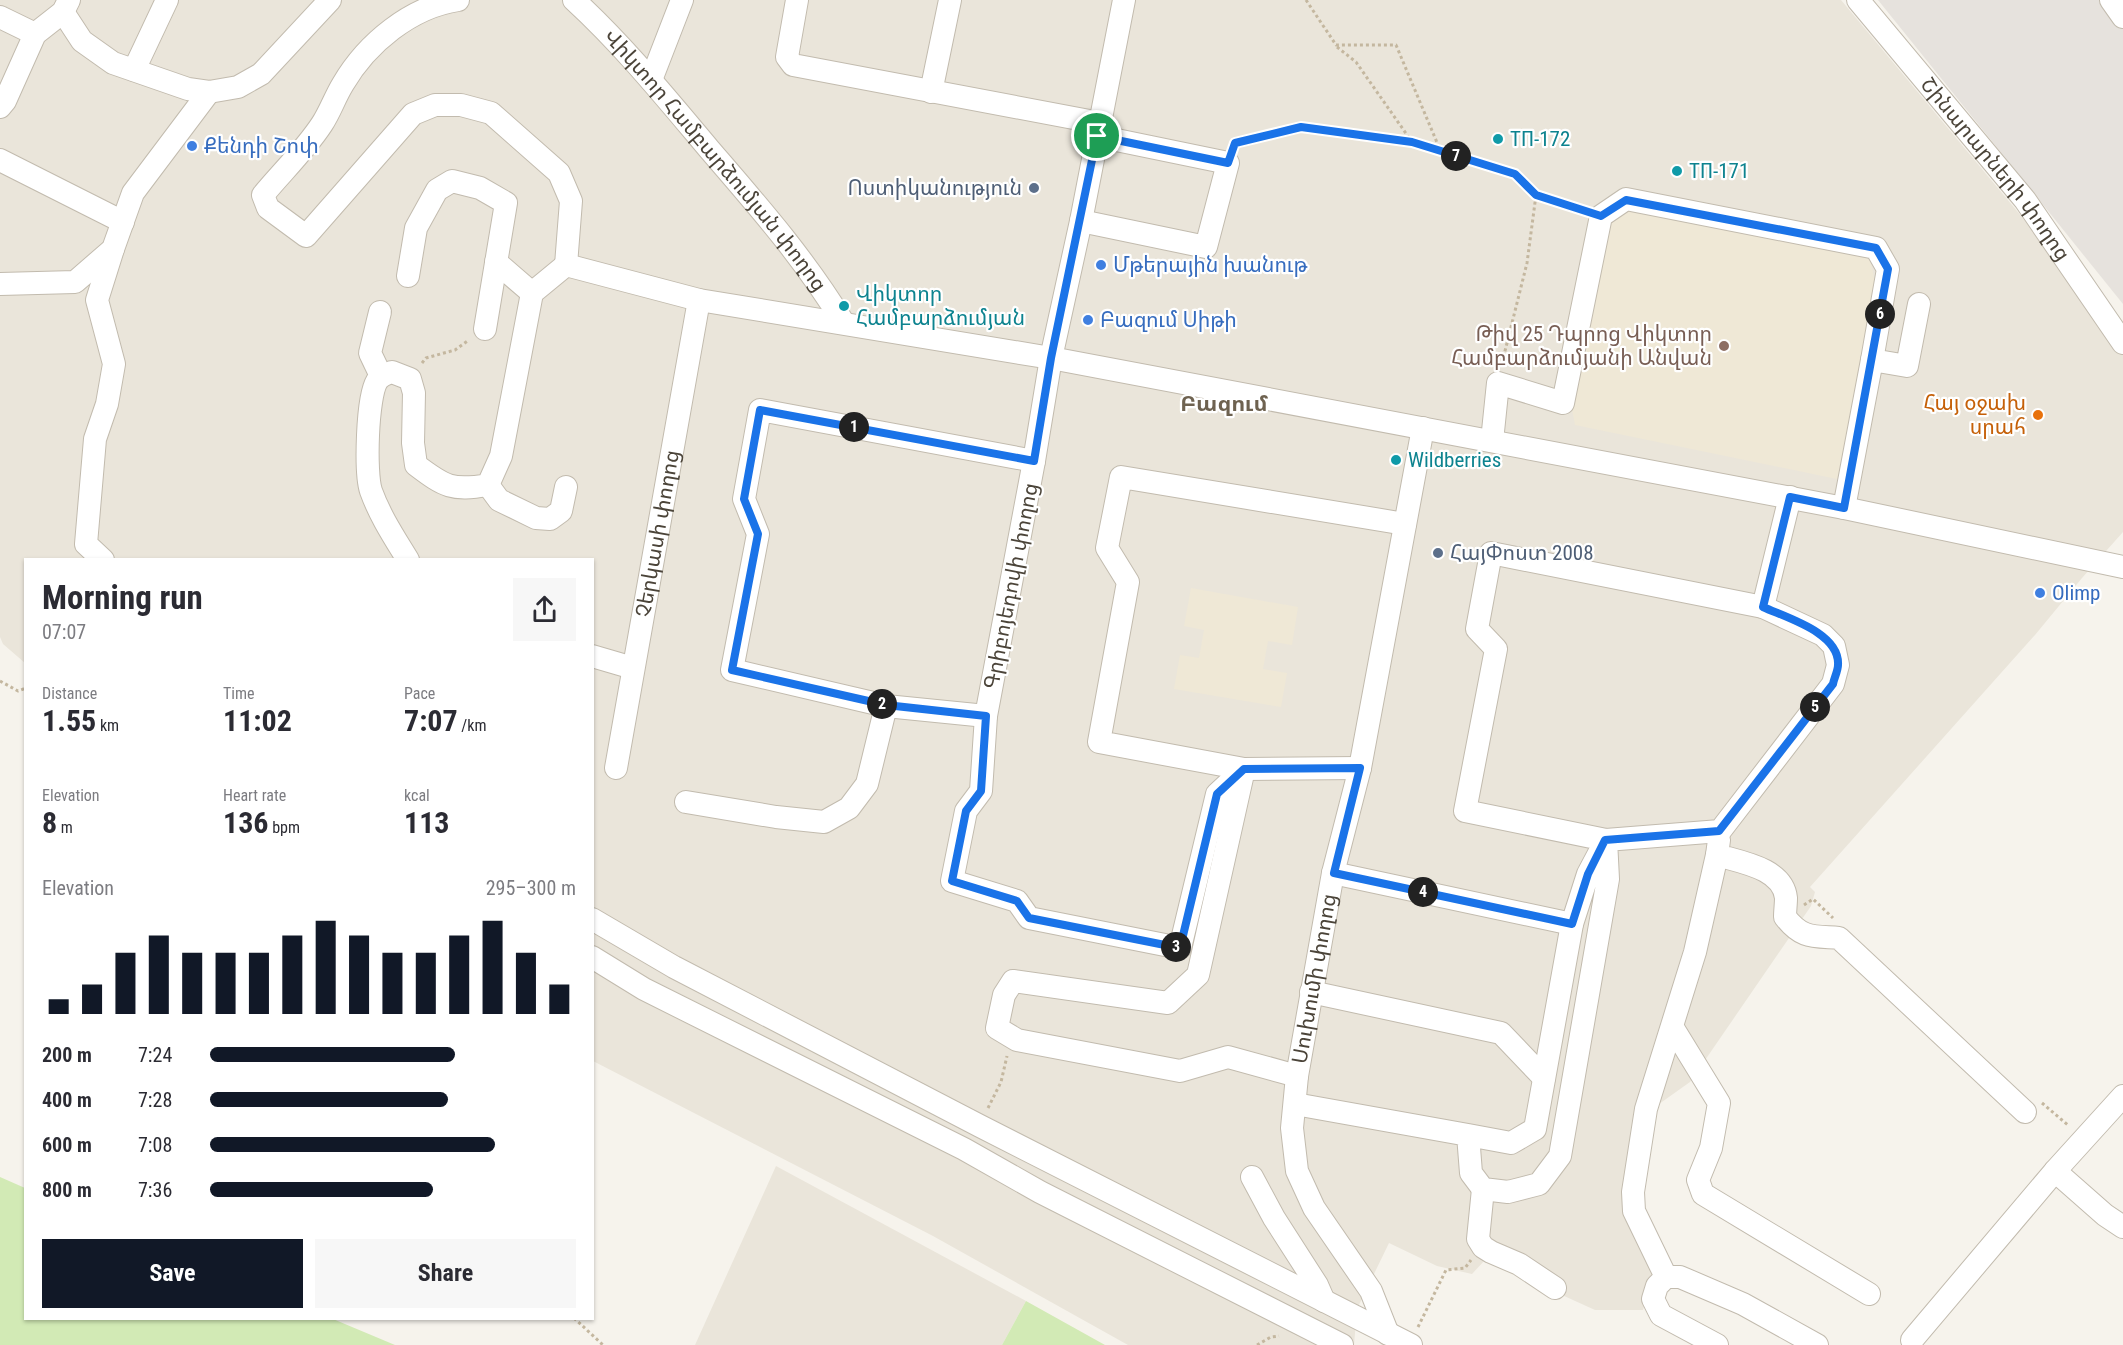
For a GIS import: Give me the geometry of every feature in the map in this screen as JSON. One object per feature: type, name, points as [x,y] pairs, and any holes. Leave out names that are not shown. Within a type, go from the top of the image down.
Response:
[{"type":"street","points":[[134,70],[167,0]]},
{"type":"street","points":[[0,107],[35,34],[66,6],[82,42],[113,63],[188,89],[209,92],[238,87],[261,74],[330,0]]},
{"type":"street","points":[[458,0],[443,2],[404,21],[374,44],[344,82],[321,125],[263,195],[268,208],[306,236],[413,114],[435,105],[461,105],[491,113],[559,173],[572,201],[566,265],[532,293],[501,456],[488,485]]},
{"type":"street","name":"Վիկտոր Համբարձումյան փողոց","points":[[574,0],[607,30],[794,249],[819,283],[843,322]]},
{"type":"street","points":[[651,80],[682,0]]},
{"type":"street","points":[[797,0],[787,57],[792,65],[931,92],[1098,130],[1228,163],[1206,247],[1081,220]]},
{"type":"street","points":[[931,92],[950,0]]},
{"type":"street","name":"Գրիբոյեդովի փողոց","points":[[1124,0],[1081,220],[1051,358],[986,716],[981,791],[966,811],[952,881],[1017,901],[1029,918],[1180,948],[1217,794],[1244,769]]},
{"type":"street","name":"Շինարարների փողոց","points":[[1858,0],[2025,200],[2123,343]]},
{"type":"street","points":[[2111,0],[2123,17]]},
{"type":"street","points":[[0,17],[35,34]]},
{"type":"street","points":[[101,558],[86,544],[95,440],[107,404],[114,364],[97,300],[133,193],[209,92]]},
{"type":"street","points":[[0,160],[123,222]]},
{"type":"street","points":[[408,276],[416,228],[437,190],[452,181],[480,188],[507,202],[485,329]]},
{"type":"street","points":[[1492,441],[1498,383],[1563,403],[1601,216],[1626,200],[1876,248],[1888,269],[1844,508]]},
{"type":"street","points":[[0,284],[75,282],[113,249]]},
{"type":"street","points":[[496,262],[532,293]]},
{"type":"street","points":[[566,265],[699,300],[1051,358],[1790,497],[2123,567]]},
{"type":"street","name":"Չերկասի փողոց","points":[[616,768],[699,300]]},
{"type":"street","points":[[1872,360],[1907,366],[1919,304]]},
{"type":"street","points":[[380,312],[370,353],[381,376]]},
{"type":"street","points":[[407,558],[386,526],[370,488],[368,423],[375,384],[381,376],[392,372],[410,379],[414,393],[413,443],[416,465],[439,483],[464,489],[488,485]]},
{"type":"street","points":[[986,716],[886,705],[732,670],[758,534],[744,499],[760,410],[1034,461]]},
{"type":"street","name":"Սուխումի փողոց","points":[[1388,1334],[1371,1292],[1314,1208],[1297,1171],[1292,1128],[1297,1076],[1311,992],[1334,873],[1360,768],[1423,428]]},
{"type":"street","points":[[1360,768],[1244,769],[1099,742],[1128,582],[1107,548],[1121,477],[1405,524]]},
{"type":"street","points":[[488,485],[500,500],[536,518],[550,519],[561,511],[566,487]]},
{"type":"street","points":[[1763,607],[1790,497]]},
{"type":"street","points":[[1666,1277],[1634,1211],[1633,1192],[1646,1109],[1695,952],[1717,855],[1719,831],[1833,684],[1838,665],[1834,646],[1823,635],[1763,607],[1491,553],[1477,628],[1496,649],[1465,812],[1605,840],[1719,831]]},
{"type":"street","points":[[594,657],[633,668]]},
{"type":"street","points":[[686,802],[776,817],[824,822],[849,808],[867,784],[886,705]]},
{"type":"street","points":[[1244,769],[1198,975],[1168,1004],[1013,981],[1004,995],[997,1028],[1017,1040],[1179,1071],[1228,1057],[1297,1076]]},
{"type":"street","points":[[1295,1104],[1511,1143],[1535,1129],[1572,924],[1588,874],[1605,840]]},
{"type":"street","points":[[1483,1189],[1508,1192],[1539,1184],[1560,1156],[1608,879],[1605,840]]},
{"type":"street","points":[[1717,855],[1759,868],[1777,879],[1786,896],[1785,917],[1795,930],[1811,936],[1839,938],[2025,1112]]},
{"type":"street","points":[[1334,873],[1572,924]]},
{"type":"street","points":[[594,920],[674,967],[1410,1345]]},
{"type":"street","points":[[594,958],[644,988],[964,1149],[1040,1192],[1342,1345]]},
{"type":"street","points":[[1311,992],[1500,1033],[1544,1078]]},
{"type":"street","points":[[1673,1028],[1719,1103],[1712,1148],[1698,1180],[1703,1194],[1869,1294]]},
{"type":"street","points":[[1912,1340],[2123,1096]]},
{"type":"street","points":[[1468,1134],[1471,1173],[1483,1189],[1478,1239],[1483,1247],[1519,1264],[1555,1288]]},
{"type":"street","points":[[2055,1172],[2105,1215],[2123,1227]]},
{"type":"street","points":[[1252,1177],[1274,1218],[1317,1285],[1324,1301]]},
{"type":"street","points":[[1718,1345],[1661,1315],[1653,1299],[1657,1286],[1666,1277],[1680,1277],[1743,1304],[1817,1345]]},
{"type":"path","points":[[1305,0],[1336,45],[1356,62],[1412,142]]},
{"type":"path","points":[[1336,45],[1396,45],[1441,152]]},
{"type":"path","points":[[1228,163],[1235,143],[1301,127],[1412,142],[1515,174],[1536,195],[1601,216]]},
{"type":"path","points":[[1498,383],[1527,263],[1536,195]]},
{"type":"path","points":[[410,379],[426,358],[455,350],[485,329]]},
{"type":"path","points":[[0,681],[18,691],[24,688]]},
{"type":"path","points":[[980,1126],[1001,1082],[1007,1057]]},
{"type":"path","points":[[1410,1345],[1446,1270],[1465,1268],[1475,1254],[1478,1239]]},
{"type":"path","points":[[576,1320],[603,1345]]},
{"type":"shaded area","points":[[0,0],[1841,0],[2017,211],[2079,290],[2123,353],[2123,532],[2035,635],[1810,887],[1815,892],[1811,906],[1690,1082],[1652,1109],[1624,1193],[1655,1270],[1643,1310],[1595,1310],[1485,1260],[1472,1274],[1437,1266],[1389,1243],[1357,1309],[1354,1345],[1128,1345],[933,1236],[594,1062],[594,558],[24,558],[24,662],[3,644],[0,637]]},
{"type":"shaded area","points":[[1878,0],[2123,0],[2123,304]]},
{"type":"shaded area","name":"Թիվ 25 Դպրոց Վիկտոր Համբարձումյանի Անվան","points":[[1628,208],[1863,253],[1871,262],[1877,294],[1843,473],[1837,479],[1575,425],[1570,399],[1607,221]]},
{"type":"shaded area","points":[[1191,588],[1298,607],[1292,645],[1268,641],[1263,669],[1287,673],[1281,707],[1174,689],[1180,655],[1199,658],[1204,630],[1184,626]]},
{"type":"shaded area","points":[[776,1166],[1026,1301],[1002,1345],[695,1345]]},
{"type":"green space","points":[[0,1177],[24,1188],[24,1320],[335,1320],[395,1345],[0,1345]]},
{"type":"green space","points":[[1026,1301],[1105,1345],[1002,1345]]},
{"type":"place","name":"ТП-172","points":[[1498,139]]},
{"type":"place","name":"Քենդի Շոփ","points":[[192,146]]},
{"type":"place","name":"ТП-171","points":[[1677,171]]},
{"type":"place","name":"Ոստիկանություն","points":[[1034,188]]},
{"type":"place","name":"Մթերային խանութ","points":[[1101,265]]},
{"type":"place","name":"Վիկտոր Համբարձումյան","points":[[844,306]]},
{"type":"place","name":"Բազում Սիթի","points":[[1088,320]]},
{"type":"place","name":"Թիվ 25 Դպրոց Վիկտոր Համբարձումյանի Անվան","points":[[1724,346]]},
{"type":"place","name":"Հայ օջախ սրահ","points":[[2038,415]]},
{"type":"place","name":"Wildberries","points":[[1396,460]]},
{"type":"place","name":"ՀայՓոստ 2008","points":[[1438,553]]},
{"type":"place","name":"Olimp","points":[[2040,593]]},
{"type":"district","name":"Բազում","points":[[1224,403]]},
{"type":"route","points":[[1301,127],[1412,142],[1515,174],[1536,195],[1601,216],[1626,200],[1876,248],[1888,269],[1844,508],[1790,497],[1763,607],[1823,635],[1834,646],[1838,665],[1833,684],[1719,831],[1605,840],[1588,874],[1572,924],[1334,873],[1360,768],[1244,769],[1217,794],[1180,948],[1029,918],[1017,901],[952,881],[966,811],[981,791],[986,716],[886,705],[732,670],[758,534],[744,499],[760,410],[1034,461],[1051,358],[1097,136],[1228,163],[1235,143],[1301,127]]}]
